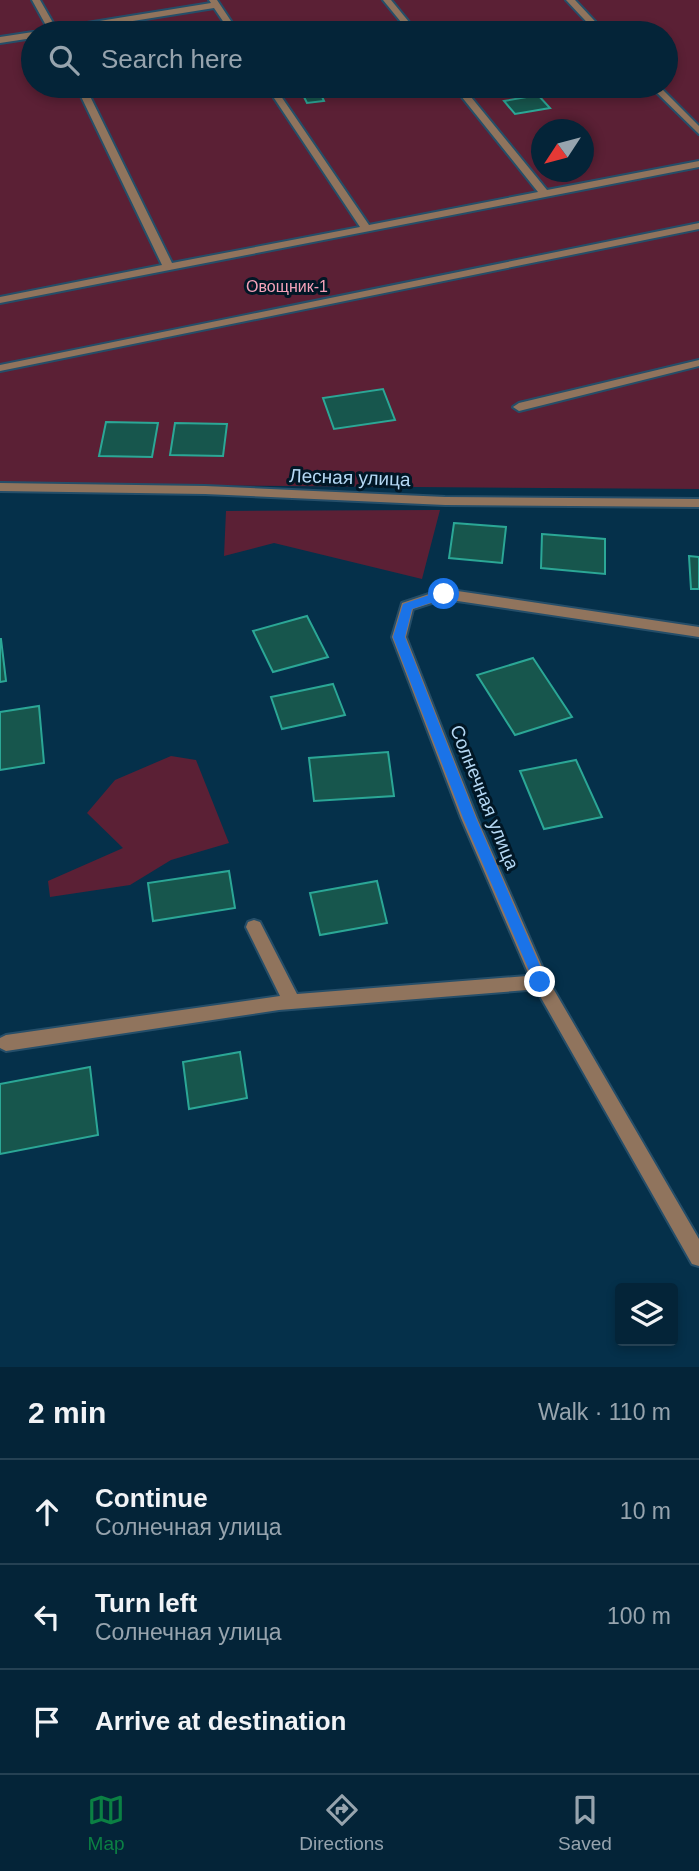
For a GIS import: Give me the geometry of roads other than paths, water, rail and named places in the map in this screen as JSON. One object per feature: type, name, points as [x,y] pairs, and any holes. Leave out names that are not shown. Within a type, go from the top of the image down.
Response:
[{"type":"street","points":[[36,0],[48,21]]},
{"type":"street","points":[[387,0],[404,21]]},
{"type":"street","points":[[570,0],[591,21]]},
{"type":"street","points":[[115,21],[214,3],[227,21]]},
{"type":"street","points":[[0,40],[21,36]]},
{"type":"street","points":[[86,98],[168,267]]},
{"type":"street","points":[[278,98],[366,229]]},
{"type":"street","points":[[467,98],[545,194]]},
{"type":"street","points":[[666,98],[699,131]]},
{"type":"street","points":[[0,299],[699,164]]},
{"type":"street","points":[[0,369],[699,226]]},
{"type":"street","points":[[519,407],[699,363]]},
{"type":"street","name":"Лесная улица","points":[[0,487],[205,490],[445,500],[699,503]]},
{"type":"street","name":"Солнечная улица","points":[[699,632],[444,594],[407,607],[399,637],[470,818],[540,982],[699,1256]]},
{"type":"street","points":[[254,927],[292,1002]]},
{"type":"street","points":[[6,1043],[292,1002],[540,982]]},
{"type":"park label","name":"Овощник-1","points":[[287,286]]}]
